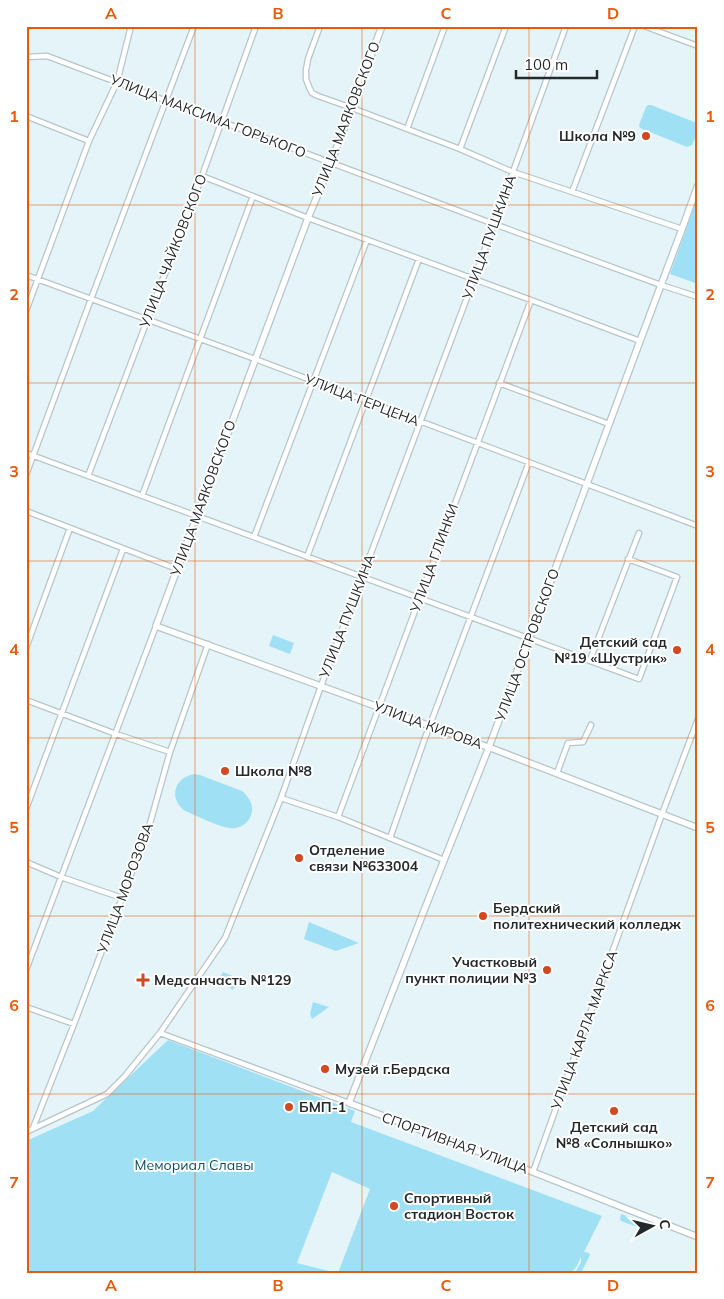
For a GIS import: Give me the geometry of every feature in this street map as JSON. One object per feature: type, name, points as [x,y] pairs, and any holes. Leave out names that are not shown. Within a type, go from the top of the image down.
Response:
[{"type":"street","points":[[26,310],[39,280],[90,141],[117,82],[131,26]]},
{"type":"street","points":[[26,475],[90,299],[194,26]]},
{"type":"street","name":"УЛИЦА ЧАЙКОВСКОГО","points":[[88,476],[202,176],[256,26]]},
{"type":"street","points":[[320,26],[306,70],[306,79],[312,93],[460,149],[513,172],[682,229]]},
{"type":"street","name":"УЛИЦА МАЯКОВСКОГО","points":[[26,970],[382,26]]},
{"type":"street","points":[[407,129],[445,26]]},
{"type":"street","points":[[460,149],[506,26]]},
{"type":"street","name":"УЛИЦА ПУШКИНА","points":[[26,1132],[107,1094],[125,1076],[160,1032],[225,938],[281,798],[566,26]]},
{"type":"street","points":[[572,192],[635,26]]},
{"type":"street","points":[[644,26],[698,46]]},
{"type":"street","name":"УЛИЦА МАКСИМА ГОРЬКОГО","points":[[26,57],[47,56],[494,224],[698,297]]},
{"type":"street","points":[[26,116],[90,141]]},
{"type":"street","points":[[202,176],[308,218],[640,341]]},
{"type":"street","name":"УЛИЦА ОСТРОВСКОГО","points":[[349,1103],[489,747],[698,185]]},
{"type":"street","points":[[142,496],[253,196]]},
{"type":"street","points":[[254,537],[367,240]]},
{"type":"street","points":[[308,557],[419,259]]},
{"type":"street","name":"УЛИЦА ГЕРЦЕНА","points":[[26,275],[698,526]]},
{"type":"street","name":"УЛИЦА ГЛИНКИ","points":[[338,818],[531,300]]},
{"type":"street","points":[[499,383],[609,424]]},
{"type":"street","points":[[26,454],[640,679],[677,577],[628,559]]},
{"type":"street","points":[[390,838],[470,617],[529,462]]},
{"type":"street","points":[[26,512],[177,569]]},
{"type":"street","points":[[26,648],[70,528]]},
{"type":"street","points":[[590,660],[638,533]]},
{"type":"street","points":[[26,809],[123,549]]},
{"type":"street","name":"УЛИЦА КИРОВА","points":[[156,626],[489,747],[698,828]]},
{"type":"street","name":"УЛИЦА МОРОЗОВА","points":[[33,1128],[149,827],[170,752],[208,644]]},
{"type":"street","points":[[26,700],[170,752]]},
{"type":"street","name":"УЛИЦА КАРЛА МАРКСА","points":[[533,1172],[698,719]]},
{"type":"street","points":[[557,773],[568,743],[583,742],[591,725]]},
{"type":"street","points":[[281,798],[338,818],[444,860]]},
{"type":"street","points":[[26,862],[61,877],[122,898]]},
{"type":"street","points":[[26,1007],[74,1024]]},
{"type":"street","name":"СПОРТИВНАЯ УЛИЦА","points":[[160,1032],[533,1172],[698,1237]]},
{"type":"green space","points":[[648,105],[697,123],[698,131],[692,145],[687,147],[640,128],[639,125]]},
{"type":"green space","points":[[698,196],[698,284],[670,274]]},
{"type":"green space","points":[[273,635],[294,643],[290,654],[269,646]]},
{"type":"green space","points":[[194,774],[242,791],[252,805],[250,819],[237,828],[229,828],[185,811],[176,800],[176,789],[182,780]]},
{"type":"green space","points":[[309,922],[359,943],[336,951],[304,939]]},
{"type":"green space","points":[[223,972],[237,978],[233,990],[220,980]]},
{"type":"green space","points":[[313,1002],[329,1007],[312,1019],[310,1014]]},
{"type":"green space","name":"Мемориал Славы","points":[[168,1040],[355,1111],[351,1122],[602,1216],[584,1252],[590,1255],[581,1273],[575,1273],[581,1262],[581,1257],[571,1273],[338,1273],[370,1189],[332,1172],[297,1263],[337,1273],[26,1273],[26,1141],[93,1111]]},
{"type":"green space","points":[[621,1214],[647,1223],[646,1227],[643,1229],[621,1221]]},
{"type":"place","name":"Школа №9","points":[[646,136]]},
{"type":"place","name":"Детский сад №19 «Шустрик»","points":[[677,650]]},
{"type":"place","name":"Школа №8","points":[[225,771]]},
{"type":"place","name":"Отделение связи №633004","points":[[299,858]]},
{"type":"place","name":"Бердский политехнический колледж","points":[[483,916]]},
{"type":"place","name":"Участковый пункт полиции №3","points":[[547,970]]},
{"type":"place","name":"Медсанчасть №129","points":[[143,980]]},
{"type":"place","name":"Музей г.Бердска","points":[[325,1069]]},
{"type":"place","name":"БМП-1","points":[[289,1107]]},
{"type":"place","name":"Детский сад №8 «Солнышко»","points":[[614,1111]]},
{"type":"place","name":"Спортивный стадион Восток","points":[[394,1206]]}]
